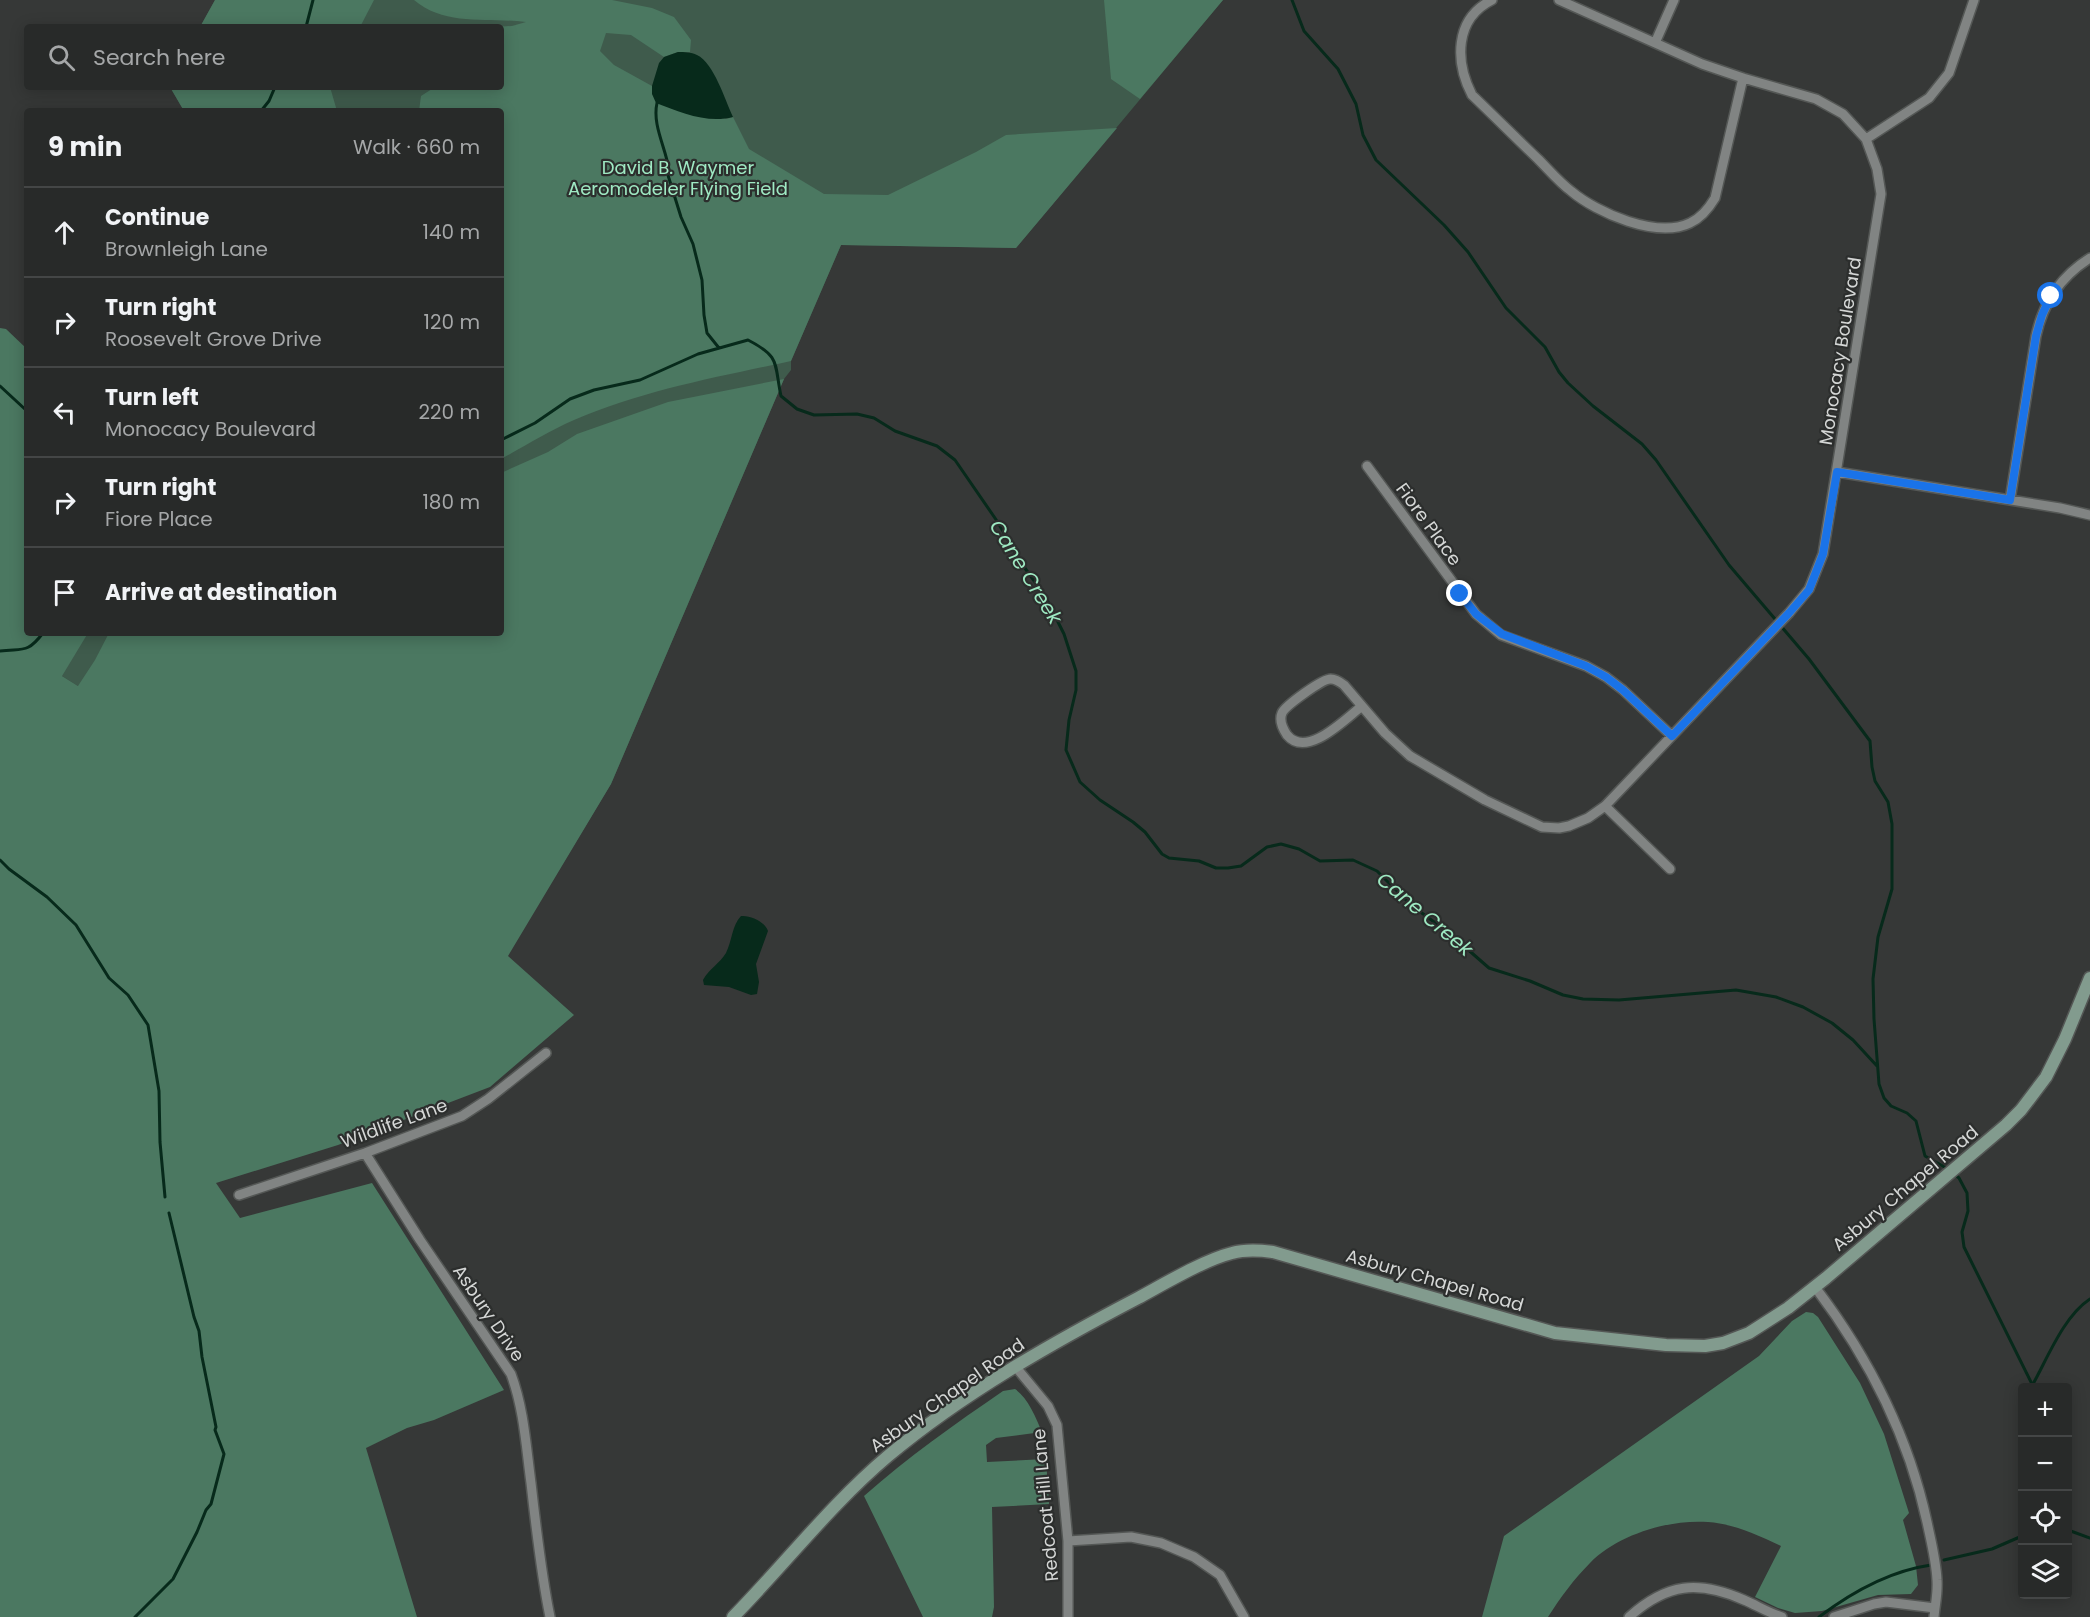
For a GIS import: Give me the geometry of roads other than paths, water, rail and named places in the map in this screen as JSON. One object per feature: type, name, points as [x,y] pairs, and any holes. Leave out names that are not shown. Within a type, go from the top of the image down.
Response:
[{"type":"main road","name":"Asbury Chapel Road","points":[[733,1617],[838,1503],[882,1461],[937,1420],[1015,1366],[1070,1333],[1217,1258],[1248,1250],[1273,1252],[1554,1333],[1666,1345],[1705,1346],[1736,1338],[1776,1316],[1815,1287],[1937,1182],[1971,1156],[2020,1110],[2046,1077],[2066,1039],[2090,978]]},
{"type":"street","points":[[1492,0],[1485,3],[1469,19],[1460,45],[1460,61],[1464,80],[1472,95],[1571,192],[1613,215],[1638,224],[1654,228],[1676,228],[1692,223],[1706,211],[1715,198],[1743,78]]},
{"type":"street","name":"Monocacy Boulevard","points":[[1362,706],[1323,736],[1307,743],[1292,740],[1281,720],[1286,708],[1325,680],[1332,679],[1344,685],[1395,744],[1410,756],[1485,800],[1542,827],[1569,826],[1588,818],[1605,806],[1789,613],[1809,590],[1820,566],[1881,194],[1877,169],[1866,139],[1843,114],[1816,99],[1702,64],[1559,0]]},
{"type":"street","points":[[1655,44],[1674,0]]},
{"type":"street","points":[[1866,139],[1929,98],[1948,73],[1973,4]]},
{"type":"street","points":[[2010,500],[2036,336],[2042,315],[2051,296],[2064,279],[2090,258]]},
{"type":"street","name":"Fiore Place","points":[[1367,466],[1476,614],[1492,628],[1510,638],[1586,666],[1606,677],[1672,736]]},
{"type":"street","points":[[1837,472],[2060,508],[2090,515]]},
{"type":"street","points":[[1605,806],[1670,869]]},
{"type":"street","name":"Wildlife Lane","points":[[239,1194],[365,1153],[462,1116],[488,1099],[546,1053]]},
{"type":"street","name":"Asbury Drive","points":[[365,1153],[510,1374],[517,1391],[524,1422],[537,1545],[550,1617]]},
{"type":"street","points":[[1815,1287],[1875,1379],[1901,1436],[1918,1486],[1936,1563],[1935,1612],[1886,1602],[1834,1617]]},
{"type":"street","name":"Redcoat Hill Lane","points":[[1015,1366],[1048,1406],[1057,1425],[1068,1540],[1068,1617]]},
{"type":"street","points":[[1068,1540],[1131,1537],[1161,1543],[1194,1557],[1220,1575],[1244,1617]]},
{"type":"street","points":[[1629,1617],[1657,1596],[1674,1589],[1690,1587],[1724,1591],[1782,1617]]},
{"type":"waterway","points":[[307,24],[313,0]]},
{"type":"waterway","points":[[1292,0],[1304,31],[1338,69],[1356,104],[1363,135],[1376,160],[1444,225],[1468,252],[1506,308],[1545,347],[1568,383],[1593,406],[1642,444],[1656,460],[1729,565],[1809,659],[1870,741],[1875,781],[1888,802],[1892,824],[1892,889],[1878,937],[1873,979],[1879,1084],[1884,1098],[1891,1106],[1907,1113],[1916,1121],[1925,1156],[1948,1169]]},
{"type":"waterway","points":[[263,108],[274,90]]},
{"type":"waterway","points":[[657,103],[656,120],[669,170],[667,172],[681,217],[693,244],[702,280],[707,333],[719,348]]},
{"type":"waterway","name":"Cane Creek","points":[[504,438],[535,423],[570,399],[594,390],[640,380],[698,354],[748,340],[771,356],[776,368],[781,396],[797,409],[814,415],[857,414],[874,418],[895,431],[937,446],[955,460],[1045,596],[1064,634],[1076,671],[1076,690],[1069,720],[1066,750],[1080,782],[1100,800],[1145,832],[1162,854],[1169,858],[1199,861],[1216,868],[1228,868],[1241,866],[1267,847],[1281,844],[1299,849],[1320,861],[1353,860],[1377,871],[1411,905],[1449,933],[1489,968],[1530,981],[1563,995],[1583,999],[1619,1000],[1736,990],[1776,997],[1803,1007],[1832,1023],[1853,1040],[1877,1066]]},
{"type":"waterway","points":[[0,386],[24,408]]},
{"type":"waterway","name":"Cane Creek","points":[[0,651],[28,647],[41,636]]},
{"type":"waterway","points":[[0,860],[47,897],[76,925],[109,978],[128,995],[148,1025],[159,1091],[160,1142],[165,1197]]},
{"type":"waterway","points":[[1953,1173],[1959,1178],[1967,1193],[1968,1211],[1962,1232],[1964,1247],[2032,1383]]},
{"type":"waterway","points":[[135,1617],[173,1579],[211,1504],[224,1454],[215,1430],[199,1331],[169,1213]]},
{"type":"waterway","points":[[2034,1383],[2064,1326],[2090,1299]]},
{"type":"waterway","points":[[2072,1531],[2090,1538]]},
{"type":"waterway","points":[[1944,1560],[1992,1549],[2018,1538]]},
{"type":"waterway","points":[[1819,1617],[1845,1599],[1886,1577],[1931,1565]]},
{"type":"park label","name":"David B. Waymer Aeromodeler Flying Field","points":[[678,177]]}]
